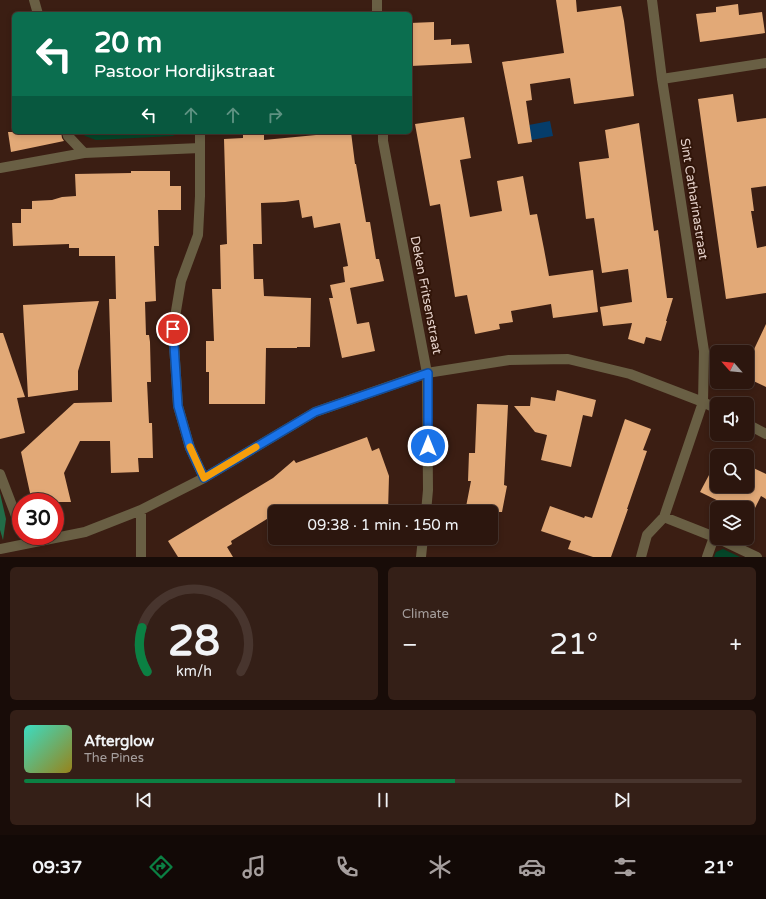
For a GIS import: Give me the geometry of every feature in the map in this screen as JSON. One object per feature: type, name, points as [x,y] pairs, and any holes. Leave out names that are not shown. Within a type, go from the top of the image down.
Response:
[{"type":"street","points":[[34,0],[37,12]]},
{"type":"street","points":[[377,0],[377,12]]},
{"type":"street","name":"Sint Catharinastraat","points":[[652,0],[662,79],[704,351],[703,402],[664,517]]},
{"type":"street","points":[[662,79],[766,63]]},
{"type":"street","points":[[68,134],[84,154]]},
{"type":"street","points":[[200,134],[198,235],[181,281],[173,329],[178,406],[190,448],[204,478]]},
{"type":"street","name":"Deken Fritsenstraat","points":[[383,134],[383,142],[428,373],[428,490],[427,505]]},
{"type":"street","points":[[0,168],[84,154],[200,148]]},
{"type":"street","points":[[64,535],[85,532],[141,510],[204,478],[315,412],[428,373],[509,360],[568,359],[630,374],[710,406]]},
{"type":"street","points":[[754,428],[766,434]]},
{"type":"street","points":[[0,474],[12,506]]},
{"type":"street","points":[[141,510],[141,557]]},
{"type":"street","points":[[640,557],[647,536],[664,517],[710,536]]},
{"type":"street","points":[[0,549],[12,545]]},
{"type":"street","points":[[421,557],[422,545]]},
{"type":"street","points":[[707,557],[713,545]]},
{"type":"street","points":[[731,545],[757,557]]},
{"type":"green space","points":[[83,134],[176,134],[173,136],[96,140]]},
{"type":"green space","points":[[0,493],[6,519],[3,540],[0,530]]},
{"type":"green space","points":[[723,549],[740,557],[714,557],[716,552]]},
{"type":"water","points":[[550,121],[553,136],[520,142],[518,127]]},
{"type":"building","points":[[556,0],[576,0],[577,12],[621,6],[634,96],[574,104],[570,78],[530,84],[532,100],[526,101],[532,142],[518,144],[502,62],[564,53]]},
{"type":"building","points":[[738,4],[739,15],[762,12],[765,33],[700,42],[696,14],[716,12],[716,7]]},
{"type":"building","points":[[434,22],[434,40],[451,39],[451,45],[469,44],[472,63],[412,66],[412,23]]},
{"type":"building","points":[[733,94],[737,122],[766,118],[766,186],[751,188],[754,211],[751,211],[757,248],[766,246],[766,293],[726,299],[698,99]]},
{"type":"building","points":[[464,117],[471,158],[460,160],[470,217],[502,211],[497,181],[523,176],[530,215],[537,214],[549,276],[593,270],[598,312],[553,318],[551,304],[511,311],[513,322],[499,324],[500,329],[475,334],[467,295],[455,297],[440,204],[430,206],[415,124]]},
{"type":"building","points":[[639,123],[654,231],[658,230],[667,298],[673,298],[661,341],[646,337],[644,344],[628,339],[632,323],[603,326],[600,307],[632,302],[628,269],[602,273],[594,218],[586,219],[579,162],[609,158],[605,130]]},
{"type":"building","points":[[8,132],[12,132],[12,134],[61,134],[64,141],[11,152]]},
{"type":"building","points":[[243,134],[264,134],[264,140],[316,134],[351,134],[355,164],[366,222],[370,222],[376,259],[379,259],[384,281],[350,288],[357,324],[369,322],[375,351],[342,358],[329,298],[333,298],[330,285],[345,282],[343,267],[348,266],[340,223],[314,228],[312,216],[302,218],[299,200],[261,203],[262,244],[253,244],[254,279],[263,279],[264,296],[311,298],[310,347],[266,348],[265,404],[209,404],[209,372],[206,372],[206,341],[214,341],[212,289],[221,289],[220,245],[227,244],[224,139],[243,138]]},
{"type":"building","points":[[131,171],[170,171],[170,186],[181,186],[181,210],[158,210],[159,246],[154,246],[156,301],[145,302],[146,335],[149,335],[150,342],[151,382],[147,382],[149,423],[152,423],[153,458],[138,458],[139,472],[111,473],[110,441],[80,441],[64,473],[71,502],[64,502],[64,493],[30,493],[21,452],[74,403],[112,402],[109,299],[116,299],[115,256],[79,256],[79,248],[69,248],[69,244],[13,246],[12,223],[21,223],[21,209],[32,209],[32,201],[52,200],[62,197],[76,196],[75,174],[131,173]]},
{"type":"building","points":[[99,301],[78,371],[78,390],[28,397],[23,305]]},
{"type":"building","points":[[766,324],[766,387],[754,381],[754,349]]},
{"type":"building","points":[[0,333],[3,333],[25,397],[17,398],[25,433],[0,439]]},
{"type":"building","points":[[557,390],[596,400],[592,417],[583,415],[571,467],[541,460],[547,435],[535,432],[514,406],[530,406],[531,397],[555,401]]},
{"type":"building","points":[[477,404],[508,405],[504,485],[507,486],[502,512],[498,512],[498,505],[466,505],[471,481],[468,481],[469,453],[475,453]]},
{"type":"building","points":[[625,419],[651,429],[643,450],[647,451],[611,557],[593,557],[568,549],[571,541],[541,531],[550,506],[584,518],[585,516],[592,518]]},
{"type":"building","points":[[367,437],[372,451],[379,448],[389,476],[388,505],[268,505],[268,518],[231,541],[232,544],[227,547],[233,557],[178,557],[168,541],[273,478],[294,460],[296,463]]},
{"type":"building","points":[[754,468],[766,474],[766,499],[761,496],[755,508],[754,501],[719,501],[700,492],[710,473],[710,493],[754,493]]},
{"type":"slow traffic","points":[[190,447],[204,478],[256,447]]},
{"type":"route","points":[[173,329],[178,406],[190,448],[204,478],[315,412],[428,373],[428,446]]}]
